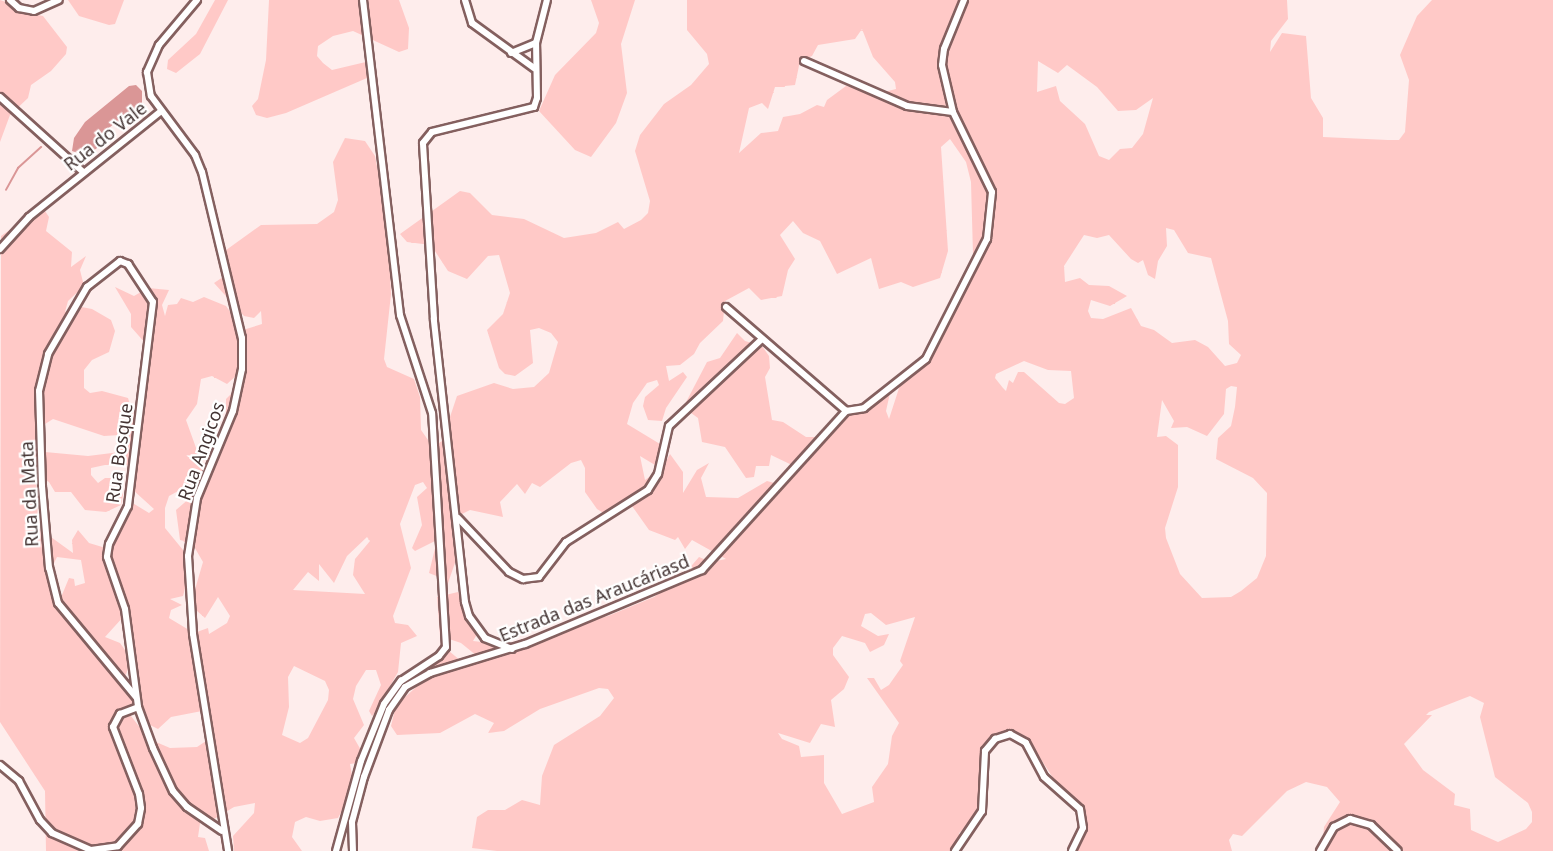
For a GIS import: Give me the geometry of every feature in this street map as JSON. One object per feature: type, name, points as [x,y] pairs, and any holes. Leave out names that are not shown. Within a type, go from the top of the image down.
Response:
[{"type":"street","points":[[10,0],[19,8],[34,11],[59,0]]},
{"type":"street","name":"Rua do Vale","points":[[0,249],[29,217],[160,112],[148,83],[150,61],[196,0]]},
{"type":"street","points":[[336,851],[361,761],[384,704],[401,681],[445,651],[428,392],[400,315],[363,0]]},
{"type":"street","points":[[465,0],[472,22],[534,68]]},
{"type":"street","points":[[512,649],[485,638],[469,616],[434,319],[423,143],[432,132],[525,112],[536,102],[534,68],[536,43],[547,0]]},
{"type":"street","points":[[726,307],[761,340],[846,411],[864,408],[926,359],[987,239],[993,192],[953,112],[942,65],[944,50],[964,0]]},
{"type":"street","points":[[511,53],[536,43]]},
{"type":"street","points":[[804,61],[907,106],[953,112]]},
{"type":"street","points":[[1,100],[83,172]]},
{"type":"street","name":"Rua Angicos","points":[[160,112],[185,141],[202,172],[242,338],[242,369],[233,411],[197,498],[188,556],[193,634],[222,831],[228,851]]},
{"type":"street","name":"Rua Bosque","points":[[98,276],[124,261],[152,297],[128,506],[107,552],[125,609],[138,707],[173,791],[196,815],[222,831]]},
{"type":"street","name":"Rua da Mata","points":[[98,276],[76,303],[41,374],[45,532],[52,586],[58,603],[136,697]]},
{"type":"street","points":[[458,518],[509,572],[524,579],[539,576],[566,542],[648,490],[658,474],[669,426],[761,340]]},
{"type":"street","name":"Estrada das Araucáriasd","points":[[353,851],[354,811],[389,711],[405,687],[430,672],[512,649],[702,570],[846,411]]},
{"type":"street","points":[[0,765],[19,781],[40,820],[52,833],[91,850],[118,846],[138,824],[141,808],[140,794],[113,727],[120,714],[138,707]]},
{"type":"street","points":[[955,851],[982,811],[985,752],[995,739],[1010,734],[1026,743],[1044,777],[1080,809],[1083,828],[1072,851]]},
{"type":"street","points":[[1320,851],[1334,827],[1350,819],[1371,825],[1398,851]]},
{"type":"shaded area","points":[[0,0],[18,6],[22,12],[43,16],[67,47],[66,54],[51,71],[31,85],[28,98],[10,115],[0,142]]},
{"type":"shaded area","points":[[68,0],[124,0],[115,24],[109,25],[79,16]]},
{"type":"shaded area","points":[[215,0],[228,0],[200,54],[176,73],[167,69],[168,60],[196,34]]},
{"type":"shaded area","points":[[269,0],[399,0],[409,28],[408,49],[399,52],[353,31],[333,36],[318,46],[317,56],[332,70],[370,61],[373,71],[367,78],[286,113],[267,118],[256,115],[252,106],[258,99],[266,60]]},
{"type":"shaded area","points":[[591,0],[635,0],[621,44],[627,93],[616,123],[591,157],[575,150],[539,111],[555,75],[596,33],[599,23]]},
{"type":"shaded area","points":[[687,0],[1287,0],[1288,19],[1271,41],[1270,52],[1282,33],[1306,36],[1311,98],[1323,118],[1323,137],[1399,140],[1405,132],[1409,80],[1400,55],[1417,16],[1432,0],[1553,0],[1553,851],[1322,851],[1324,827],[1340,802],[1327,787],[1306,782],[1287,791],[1242,836],[1233,834],[1229,840],[1232,851],[1070,851],[1085,824],[1083,809],[1057,784],[1031,744],[1013,733],[999,737],[988,752],[984,797],[974,823],[959,833],[961,840],[957,851],[497,851],[472,848],[477,817],[488,810],[505,810],[522,800],[540,805],[542,776],[554,745],[600,716],[614,698],[608,689],[599,688],[540,709],[504,731],[488,733],[494,723],[475,714],[440,733],[397,735],[391,726],[396,705],[422,682],[439,656],[449,651],[461,661],[477,656],[461,643],[440,636],[437,597],[458,592],[479,631],[473,641],[525,647],[535,635],[608,616],[654,597],[681,578],[699,557],[711,562],[726,559],[692,540],[685,549],[678,537],[675,540],[649,530],[632,506],[615,514],[605,514],[597,509],[585,492],[585,468],[581,460],[571,463],[540,487],[532,483],[525,494],[517,484],[500,502],[503,517],[470,510],[460,515],[452,536],[458,554],[447,586],[442,590],[439,577],[429,573],[437,540],[415,551],[412,548],[422,525],[417,497],[427,488],[423,482],[415,485],[400,524],[411,568],[393,616],[395,623],[408,625],[417,636],[401,643],[398,672],[389,688],[409,683],[386,711],[383,704],[372,716],[369,711],[381,685],[376,670],[366,670],[356,686],[353,699],[364,725],[354,738],[362,752],[357,763],[350,764],[353,781],[349,797],[338,818],[320,821],[306,817],[295,822],[292,837],[302,851],[234,851],[233,836],[254,813],[255,803],[234,807],[209,822],[200,823],[198,837],[205,838],[209,851],[46,851],[45,791],[0,722],[1,236],[34,213],[45,211],[49,217],[46,231],[72,252],[71,267],[86,256],[80,270],[84,286],[68,301],[65,312],[76,306],[92,309],[111,320],[115,331],[109,352],[92,360],[84,370],[84,388],[90,393],[102,391],[128,398],[133,415],[149,372],[146,344],[131,327],[131,314],[115,287],[134,296],[148,288],[169,290],[162,305],[165,316],[168,305],[177,304],[181,298],[193,302],[204,297],[226,306],[243,330],[262,324],[261,311],[254,318],[244,316],[214,283],[223,277],[222,253],[261,225],[317,224],[334,212],[338,200],[333,162],[345,138],[365,141],[375,156],[387,217],[391,294],[384,359],[387,367],[414,379],[420,397],[421,430],[433,447],[442,441],[457,396],[494,383],[513,389],[534,387],[549,373],[558,342],[551,333],[539,328],[530,330],[533,363],[515,376],[505,374],[499,368],[487,330],[503,314],[510,293],[499,255],[488,256],[467,279],[448,271],[431,245],[407,242],[400,234],[460,191],[470,193],[492,215],[524,219],[564,238],[596,233],[618,222],[624,229],[641,220],[648,213],[650,201],[635,151],[640,135],[664,104],[691,85],[709,64],[707,54],[687,30]],"holes":[[[862,29],[873,57],[895,82],[896,89],[880,93],[846,86],[827,100],[824,107],[817,105],[800,114],[783,117],[778,131],[761,133],[739,153],[749,108],[762,103],[768,109],[775,87],[795,85],[800,61],[812,56],[818,45],[855,39]],[[1038,61],[1058,73],[1067,65],[1097,87],[1118,111],[1136,110],[1153,98],[1143,134],[1132,148],[1120,149],[1109,160],[1099,156],[1085,124],[1060,101],[1056,86],[1037,92]],[[950,139],[966,162],[971,182],[973,255],[957,296],[957,308],[942,319],[924,360],[901,382],[889,419],[886,411],[890,393],[887,390],[868,398],[833,431],[817,437],[806,437],[783,422],[772,420],[765,377],[770,368],[769,356],[762,346],[745,341],[737,333],[720,358],[707,362],[684,406],[693,406],[691,413],[698,418],[702,442],[725,447],[746,478],[754,477],[756,466],[769,466],[771,455],[794,466],[778,484],[767,481],[738,498],[706,497],[701,478],[709,463],[697,470],[683,493],[683,472],[670,454],[663,467],[645,480],[640,456],[655,465],[660,444],[627,424],[633,403],[647,383],[657,380],[659,385],[645,397],[643,406],[648,420],[662,421],[666,408],[687,377],[683,372],[669,381],[666,366],[680,365],[694,354],[700,343],[723,321],[725,301],[749,288],[761,300],[782,296],[788,270],[795,259],[780,235],[793,221],[803,233],[820,241],[837,274],[871,258],[879,289],[901,282],[913,287],[940,278],[948,251],[941,147]],[[1166,228],[1174,230],[1188,253],[1211,258],[1228,321],[1229,344],[1241,355],[1237,363],[1225,366],[1208,347],[1195,340],[1172,343],[1154,330],[1141,326],[1131,308],[1103,319],[1091,318],[1088,311],[1091,300],[1110,306],[1127,296],[1109,286],[1089,285],[1080,278],[1065,282],[1064,266],[1084,235],[1097,238],[1109,235],[1131,259],[1138,263],[1143,260],[1148,275],[1155,279],[1158,261],[1167,246]],[[1024,361],[1048,370],[1071,371],[1074,398],[1065,404],[1059,403],[1024,372],[1018,372],[1013,383],[1009,380],[1006,391],[995,378],[996,374]],[[238,374],[237,388],[226,399],[226,426],[220,447],[204,470],[186,420],[197,404],[201,379],[212,376],[227,384]],[[1231,386],[1237,387],[1231,426],[1218,438],[1216,459],[1253,478],[1267,493],[1266,556],[1257,578],[1231,597],[1202,598],[1180,574],[1166,538],[1165,528],[1178,487],[1178,445],[1166,436],[1157,437],[1162,400],[1174,421],[1171,428],[1187,427],[1207,436],[1224,414],[1226,389]],[[53,419],[104,436],[120,435],[120,452],[88,456],[45,452],[45,424]],[[105,465],[132,465],[127,476],[133,490],[154,509],[149,513],[131,502],[122,529],[109,549],[89,543],[78,530],[72,540],[73,553],[37,527],[38,491],[34,479],[38,476],[49,482],[55,492],[71,492],[85,510],[106,512],[121,505],[123,495],[117,478],[105,478],[98,483],[91,475],[91,468]],[[193,483],[191,497],[176,510],[180,540],[192,543],[203,562],[194,593],[196,610],[205,618],[218,597],[230,616],[227,623],[209,634],[208,628],[194,633],[169,618],[171,610],[182,605],[170,599],[183,596],[189,573],[183,550],[165,528],[165,508],[169,496]],[[367,537],[370,541],[355,559],[353,575],[365,594],[293,590],[308,572],[319,581],[319,564],[334,583],[347,556]],[[57,557],[81,560],[85,583],[75,586],[74,579],[69,578],[57,607],[48,575]],[[121,609],[130,615],[134,642],[131,691],[123,681],[129,667],[125,650],[120,643],[105,637],[124,616]],[[871,613],[886,625],[915,617],[900,661],[903,665],[889,685],[881,690],[874,678],[867,678],[899,723],[892,736],[888,764],[872,787],[874,802],[842,814],[824,783],[824,755],[801,757],[799,746],[782,739],[778,733],[810,743],[821,724],[835,727],[831,700],[844,689],[849,677],[833,655],[833,648],[842,636],[865,643],[870,652],[884,645],[889,634],[878,636],[861,626],[865,614]],[[294,666],[325,681],[329,690],[328,700],[308,738],[300,743],[282,735],[289,707],[288,677]],[[1470,696],[1484,703],[1480,717],[1495,777],[1528,803],[1532,812],[1532,822],[1526,829],[1498,842],[1471,830],[1470,809],[1454,805],[1455,794],[1423,770],[1404,744],[1432,715],[1426,715],[1429,712]],[[133,704],[137,704],[150,725],[158,729],[171,717],[202,711],[206,741],[197,747],[170,748],[149,739],[127,711]]]},
{"type":"shaded area","points":[[136,85],[142,91],[142,107],[124,118],[126,126],[114,124],[98,136],[97,148],[86,156],[72,151],[74,138],[85,122],[129,86]]},
{"type":"waterway","points":[[6,190],[18,168],[41,147]]}]
